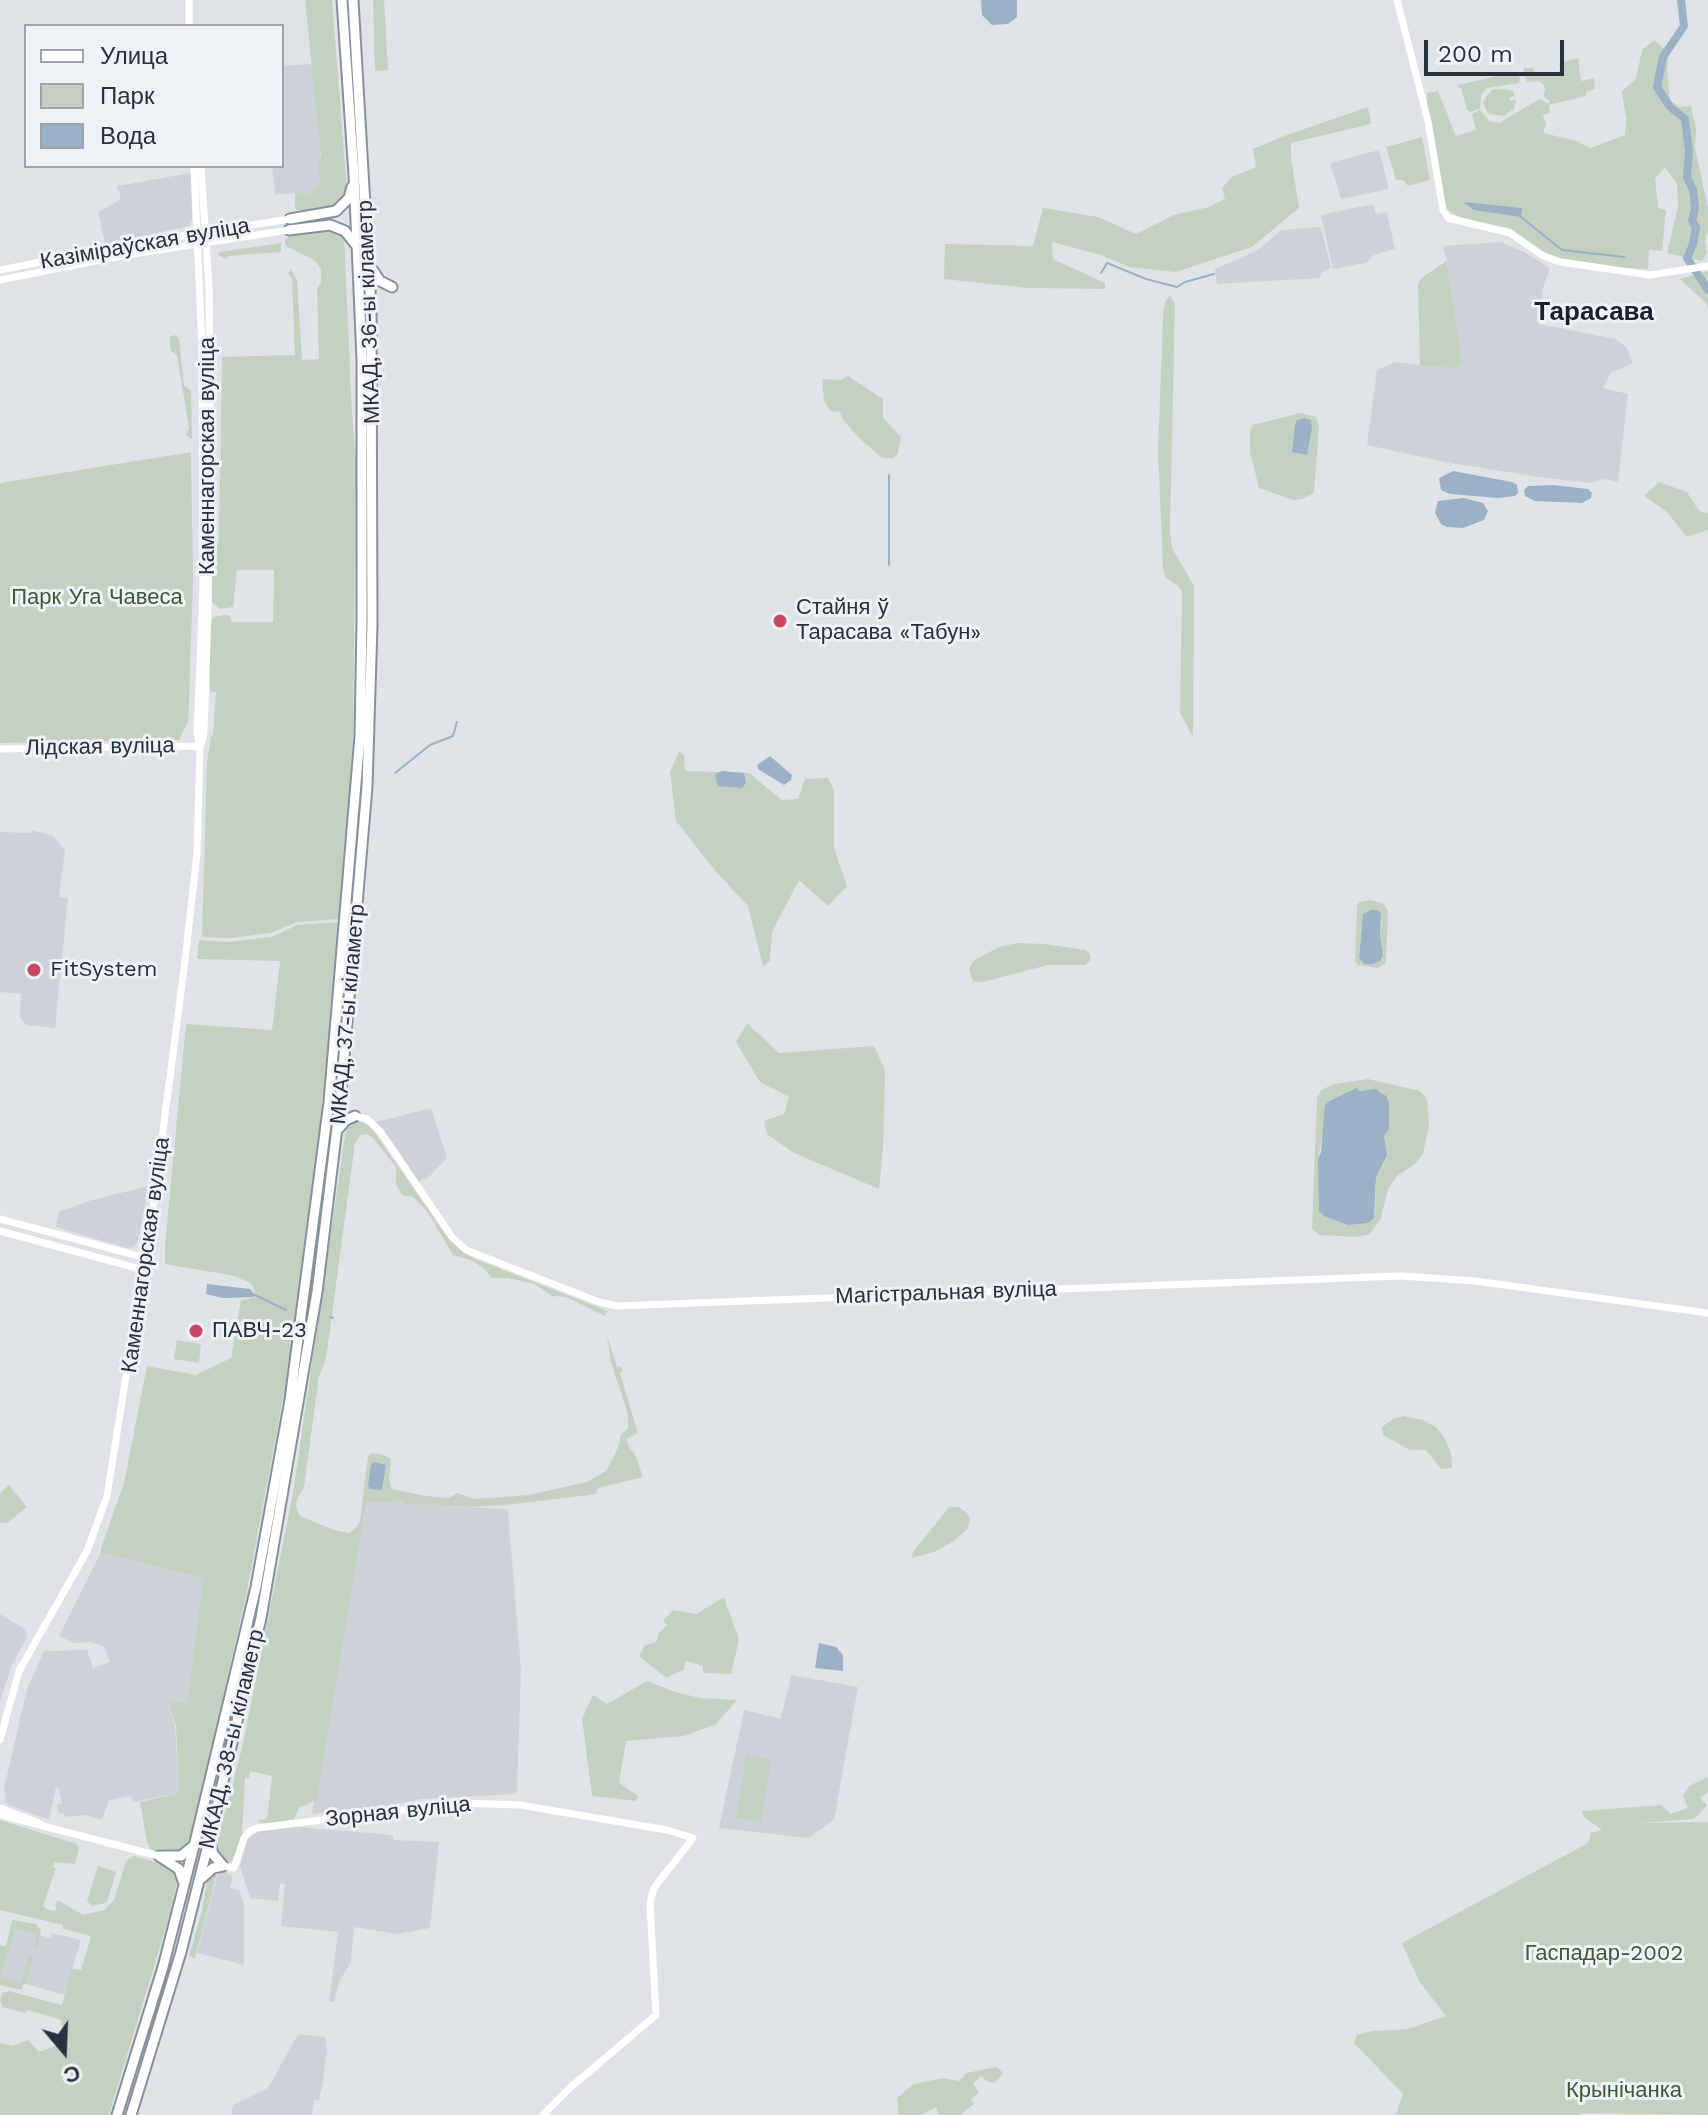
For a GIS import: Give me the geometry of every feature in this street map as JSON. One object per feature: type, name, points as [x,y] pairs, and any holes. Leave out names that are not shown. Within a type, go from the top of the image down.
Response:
[{"type":"highway","name":"МКАД, 36-ы кіламетр","points":[[353,0],[371,308],[367,624]]},
{"type":"highway","name":"МКАД, 36-ы кіламетр","points":[[342,1],[358,252],[367,624]]},
{"type":"highway","points":[[289,224],[336,211],[349,198],[354,175]]},
{"type":"highway","points":[[289,224],[338,227],[351,236],[358,252]]},
{"type":"highway","points":[[370,264],[380,281],[392,287],[375,297],[371,308]]},
{"type":"highway","name":"МКАД, 37-ы кіламетр","points":[[295,1400],[338,1129],[367,787],[367,624]]},
{"type":"highway","name":"МКАД, 37-ы кіламетр","points":[[295,1400],[328,1117],[367,624]]},
{"type":"highway","points":[[340,1103],[346,1112],[355,1116]]},
{"type":"highway","points":[[338,1129],[355,1116]]},
{"type":"highway","name":"МКАД, 38-ы кіламетр","points":[[131,2114],[198,1885],[261,1618],[295,1400]]},
{"type":"highway","name":"МКАД, 38-ы кіламетр","points":[[117,2115],[195,1842],[256,1587],[295,1400]]},
{"type":"highway","points":[[198,1885],[208,1871],[223,1866],[213,1854],[210,1837]]},
{"type":"highway","points":[[159,1856],[181,1856],[195,1842]]},
{"type":"highway","points":[[159,1856],[179,1869],[183,1889]]},
{"type":"main road","points":[[189,0],[189,24]]},
{"type":"main road","points":[[1397,0],[1428,121],[1443,210],[1448,218],[1510,233],[1543,256],[1560,262],[1650,275],[1705,266]]},
{"type":"main road","name":"Каменнагорская вуліца","points":[[194,168],[202,232]]},
{"type":"main road","name":"Каменнагорская вуліца","points":[[0,1740],[19,1671],[87,1551],[107,1496],[146,1258],[193,892],[200,746],[204,733],[210,543],[209,286],[202,242],[201,168]]},
{"type":"main road","name":"Казіміраўская вуліца","points":[[0,270],[202,232],[289,224]]},
{"type":"main road","name":"Казіміраўская вуліца","points":[[0,280],[289,224]]},
{"type":"main road","name":"Лідская вуліца","points":[[0,749],[200,746]]},
{"type":"main road","name":"Магістральная вуліца","points":[[355,1116],[371,1121],[380,1131],[461,1247],[599,1302],[629,1307],[790,1298],[1431,1277],[1708,1313]]},
{"type":"main road","points":[[0,1219],[146,1258]]},
{"type":"main road","points":[[0,1231],[144,1270]]},
{"type":"main road","name":"Зорная вуліца","points":[[223,1866],[234,1868],[244,1838],[257,1828],[460,1803],[520,1805],[667,1830],[693,1838],[654,1888],[650,1903],[656,2015],[571,2087],[543,2115]]},
{"type":"main road","points":[[0,1808],[29,1817],[46,1827]]},
{"type":"main road","points":[[0,1815],[159,1856]]},
{"type":"shaded area","points":[[314,64],[322,182],[308,198],[297,193],[275,195],[272,168],[284,168],[284,66]]},
{"type":"shaded area","points":[[1379,150],[1389,189],[1341,199],[1330,163]]},
{"type":"shaded area","points":[[191,173],[190,226],[105,244],[98,212],[121,199],[117,186]]},
{"type":"shaded area","points":[[1373,204],[1376,214],[1387,212],[1395,249],[1374,255],[1366,263],[1333,269],[1321,215]]},
{"type":"shaded area","points":[[1321,227],[1331,268],[1321,273],[1320,278],[1217,284],[1215,269],[1258,250],[1281,230]]},
{"type":"shaded area","points":[[1501,242],[1550,268],[1543,288],[1539,324],[1616,339],[1627,348],[1633,363],[1611,373],[1603,388],[1628,394],[1618,482],[1604,479],[1591,483],[1539,477],[1450,463],[1367,445],[1377,370],[1395,362],[1456,369],[1461,365],[1443,246]]},
{"type":"shaded area","points":[[32,830],[53,836],[65,850],[59,897],[68,898],[55,1028],[26,1025],[20,1017],[21,994],[0,992],[0,832],[30,833]]},
{"type":"shaded area","points":[[431,1108],[447,1158],[426,1180],[423,1178],[419,1183],[376,1122]]},
{"type":"shaded area","points":[[149,1186],[134,1247],[127,1248],[56,1227],[59,1212]]},
{"type":"shaded area","points":[[400,1501],[404,1504],[508,1511],[521,1670],[517,1790],[515,1794],[421,1799],[367,1809],[312,1814],[366,1502]]},
{"type":"shaded area","points":[[101,1552],[203,1579],[187,1704],[167,1698],[175,1726],[179,1793],[133,1802],[131,1796],[109,1800],[102,1820],[84,1815],[65,1817],[64,1813],[59,1814],[57,1805],[62,1803],[56,1787],[49,1820],[6,1804],[4,1788],[27,1689],[44,1651],[87,1650],[93,1668],[110,1662],[103,1646],[91,1642],[74,1643],[59,1636]]},
{"type":"shaded area","points":[[0,1614],[25,1629],[27,1636],[12,1665],[0,1701]]},
{"type":"shaded area","points":[[791,1675],[858,1687],[834,1820],[808,1838],[719,1828],[744,1710],[781,1719]]},
{"type":"shaded area","points":[[299,1827],[382,1834],[393,1836],[393,1840],[439,1842],[430,1928],[397,1934],[354,1927],[351,1962],[340,1980],[334,2002],[329,2002],[338,1932],[281,1926],[285,1884],[280,1883],[278,1901],[250,1898],[240,1866],[247,1839],[260,1831]]},
{"type":"shaded area","points":[[218,1872],[233,1876],[230,1888],[239,1890],[244,1905],[244,1965],[197,1953]]},
{"type":"shaded area","points":[[16,1928],[50,1938],[52,1933],[81,1940],[64,1995],[1,1977]]},
{"type":"shaded area","points":[[298,2034],[325,2037],[327,2050],[323,2081],[319,2100],[314,2100],[312,2115],[231,2115],[233,2105],[268,2088]]},
{"type":"green space","points":[[305,0],[332,0],[347,191],[336,205],[328,209],[298,212],[295,193],[309,196],[320,183],[318,158],[321,157]]},
{"type":"green space","points":[[373,0],[384,0],[388,70],[375,71]]},
{"type":"green space","points":[[1654,40],[1669,53],[1667,72],[1670,100],[1679,107],[1691,106],[1696,129],[1695,147],[1708,209],[1707,253],[1702,261],[1667,253],[1678,207],[1677,184],[1665,167],[1655,179],[1658,208],[1666,210],[1662,251],[1649,250],[1648,269],[1560,258],[1543,251],[1510,228],[1463,219],[1446,209],[1427,114],[1427,93],[1438,91],[1456,136],[1476,130],[1472,114],[1480,110],[1489,121],[1499,123],[1540,99],[1548,104],[1550,101],[1543,96],[1544,85],[1539,81],[1527,82],[1526,77],[1522,76],[1524,68],[1533,68],[1537,77],[1560,71],[1559,63],[1578,58],[1581,81],[1594,78],[1595,89],[1586,92],[1586,96],[1549,105],[1550,113],[1543,115],[1546,125],[1543,133],[1577,141],[1590,148],[1625,135],[1622,91],[1636,79],[1642,50]]},
{"type":"green space","points":[[1515,72],[1520,78],[1519,83],[1487,88],[1481,95],[1480,109],[1467,110],[1458,85]]},
{"type":"green space","points":[[1492,90],[1513,91],[1515,95],[1509,98],[1516,100],[1514,109],[1503,116],[1489,114],[1483,103],[1486,97]]},
{"type":"green space","points":[[1368,107],[1371,124],[1291,143],[1299,208],[1252,247],[1176,272],[1129,267],[1101,255],[1052,242],[1053,259],[1105,283],[1105,289],[1027,288],[944,279],[945,244],[1033,246],[1043,208],[1098,217],[1136,234],[1174,215],[1209,207],[1225,199],[1222,188],[1232,177],[1256,167],[1253,149]]},
{"type":"green space","points":[[1422,137],[1430,180],[1408,186],[1403,180],[1396,180],[1386,147]]},
{"type":"green space","points":[[328,227],[344,234],[356,461],[353,743],[339,919],[297,922],[271,933],[230,938],[202,937],[207,763],[213,735],[216,692],[211,692],[209,677],[211,621],[214,617],[225,615],[230,616],[232,622],[273,622],[274,570],[237,570],[233,607],[220,609],[212,602],[212,543],[219,543],[222,357],[295,355],[292,278],[288,274],[291,269],[297,280],[302,360],[319,359],[317,289],[321,282],[321,270],[310,258],[286,246],[285,240],[295,231]]},
{"type":"green space","points":[[281,243],[281,252],[229,256],[225,259],[218,255],[220,252]]},
{"type":"green space","points":[[1447,261],[1461,359],[1461,365],[1456,369],[1420,365],[1418,285],[1421,278]]},
{"type":"green space","points":[[1708,271],[1708,310],[1707,304],[1680,279]]},
{"type":"green space","points":[[1170,296],[1175,304],[1170,531],[1172,548],[1194,586],[1193,737],[1180,713],[1182,591],[1166,578],[1163,569],[1158,451],[1163,316],[1165,301]]},
{"type":"green space","points":[[175,335],[179,338],[184,386],[191,390],[192,439],[186,435],[189,428],[177,355],[171,351],[169,337]]},
{"type":"green space","points":[[848,376],[883,399],[883,418],[901,437],[894,458],[882,458],[859,438],[840,412],[830,411],[824,401],[822,379],[841,380]]},
{"type":"green space","points":[[1301,413],[1316,417],[1319,427],[1314,493],[1293,500],[1259,488],[1250,452],[1250,433],[1252,425]]},
{"type":"green space","name":"Парк Уга Чавеса","points":[[191,452],[193,579],[189,702],[188,722],[179,740],[0,743],[0,483]]},
{"type":"green space","points":[[1659,482],[1687,492],[1699,511],[1708,513],[1708,530],[1687,537],[1667,512],[1644,496]]},
{"type":"green space","points":[[679,752],[684,755],[685,771],[749,773],[782,800],[798,799],[805,779],[828,778],[834,790],[834,848],[847,886],[828,906],[799,880],[772,932],[770,961],[763,966],[748,906],[676,821],[670,772]]},
{"type":"green space","points":[[1371,900],[1384,904],[1388,911],[1386,963],[1378,968],[1358,965],[1355,961],[1359,902]],"holes":[[[1363,914],[1382,921],[1382,947],[1359,958]]]},
{"type":"green space","points":[[339,922],[321,1123],[300,1298],[284,1393],[246,1596],[189,1846],[185,1852],[172,1855],[151,1850],[140,1802],[179,1793],[176,1726],[167,1698],[172,1702],[187,1703],[203,1579],[101,1552],[101,1548],[124,1483],[147,1366],[196,1375],[231,1358],[241,1300],[256,1297],[250,1283],[235,1276],[165,1264],[165,1245],[186,1024],[272,1030],[280,961],[197,959],[199,940],[227,942],[272,937],[297,925]]},
{"type":"green space","points":[[1017,943],[1085,950],[1090,954],[1090,961],[1085,965],[1048,965],[983,982],[973,981],[969,969],[973,961],[999,947]]},
{"type":"green space","points":[[747,1023],[779,1053],[874,1046],[885,1070],[879,1189],[794,1153],[767,1134],[764,1121],[784,1114],[789,1097],[760,1082],[736,1042]]},
{"type":"green space","points":[[1368,1079],[1420,1091],[1427,1098],[1429,1124],[1423,1154],[1415,1164],[1397,1176],[1388,1189],[1381,1218],[1370,1234],[1357,1237],[1319,1235],[1312,1229],[1317,1098],[1321,1090],[1334,1084]],"holes":[[[1353,1091],[1381,1091],[1389,1103],[1384,1136],[1387,1155],[1376,1177],[1375,1211],[1368,1223],[1358,1223],[1318,1159],[1329,1101]]]},
{"type":"green space","points":[[357,1120],[370,1126],[449,1239],[461,1250],[473,1258],[608,1311],[605,1316],[566,1297],[552,1296],[534,1284],[491,1278],[473,1261],[453,1255],[427,1211],[413,1197],[402,1195],[396,1184],[396,1167],[373,1138],[367,1134],[360,1135],[355,1143],[326,1359],[319,1376],[304,1487],[297,1499],[300,1516],[349,1533],[357,1527],[368,1456],[372,1453],[391,1459],[389,1479],[392,1489],[449,1498],[457,1493],[475,1499],[528,1495],[587,1482],[606,1471],[618,1448],[621,1434],[628,1429],[628,1414],[611,1362],[607,1335],[617,1367],[621,1366],[623,1371],[620,1373],[638,1433],[626,1439],[643,1477],[598,1488],[595,1494],[505,1505],[471,1507],[404,1504],[400,1501],[366,1503],[317,1795],[320,1798],[299,1808],[294,1819],[268,1824],[258,1822],[267,1819],[272,1776],[250,1771],[249,1778],[245,1778],[242,1839],[235,1860],[229,1862],[217,1854],[218,1839],[243,1744],[293,1493],[346,1129]]},
{"type":"green space","points":[[177,1340],[201,1344],[199,1363],[174,1359]]},
{"type":"green space","points":[[1404,1416],[1436,1427],[1451,1453],[1452,1468],[1441,1469],[1426,1450],[1410,1450],[1383,1435],[1382,1427]]},
{"type":"green space","points":[[9,1485],[27,1507],[7,1523],[0,1522],[0,1493]]},
{"type":"green space","points":[[949,1507],[959,1507],[967,1513],[970,1519],[968,1528],[954,1541],[934,1552],[912,1558],[913,1552]]},
{"type":"green space","points":[[724,1597],[739,1640],[731,1674],[703,1673],[703,1666],[686,1661],[683,1670],[666,1678],[639,1656],[645,1645],[656,1642],[667,1625],[663,1621],[673,1610],[696,1614]]},
{"type":"green space","points":[[647,1681],[700,1698],[737,1700],[716,1724],[684,1736],[626,1741],[619,1783],[638,1796],[636,1801],[592,1796],[582,1719],[593,1695],[607,1704]]},
{"type":"green space","points":[[746,1755],[771,1759],[761,1822],[736,1818]]},
{"type":"green space","name":"Гаспадар-2002","points":[[1708,1777],[1708,1792],[1700,1798],[1707,1805],[1694,1819],[1639,1823],[1708,1822],[1708,2115],[1396,2115],[1403,2094],[1354,2043],[1357,2035],[1408,2029],[1446,2016],[1419,1981],[1402,1943],[1588,1843],[1591,1833],[1602,1830],[1584,1817],[1582,1811],[1661,1805],[1671,1814],[1688,1808],[1683,1796],[1689,1786]]},
{"type":"green space","points":[[0,1820],[77,1844],[75,1864],[54,1862],[53,1867],[56,1868],[43,1906],[47,1909],[55,1911],[57,1906],[54,1905],[58,1900],[83,1915],[104,1910],[114,1900],[126,1861],[134,1856],[166,1865],[174,1870],[178,1879],[109,2115],[0,2115],[0,2043],[13,2046],[28,2040],[39,2052],[56,2046],[65,2029],[61,2025],[62,2020],[2,2007],[2,1993],[9,1991],[62,2005],[71,1969],[81,1970],[91,1936],[63,1929],[63,1925],[0,1910]]},
{"type":"green space","points":[[98,1866],[116,1872],[108,1899],[105,1903],[92,1906],[87,1901]]},
{"type":"green space","points":[[217,1870],[226,1870],[228,1875],[217,1873],[195,1958],[189,1956],[208,1876]]},
{"type":"green space","points":[[12,1920],[36,1924],[41,1931],[38,1947],[34,1949],[37,1934],[16,1929],[1,1977],[21,1983],[31,1954],[33,1957],[22,1990],[0,1985],[0,1945],[6,1946]]},
{"type":"green space","points":[[997,2067],[1003,2073],[995,2083],[981,2076],[973,2084],[979,2092],[971,2100],[974,2104],[960,2115],[939,2115],[936,2107],[921,2115],[898,2115],[897,2098],[914,2084],[943,2078],[959,2081],[966,2073]]},
{"type":"water","points":[[981,0],[1017,0],[1017,17],[1008,24],[992,25],[982,15]]},
{"type":"water","points":[[1463,202],[1522,208],[1521,217],[1474,210]]},
{"type":"water","points":[[1297,420],[1311,420],[1312,428],[1307,455],[1292,452],[1295,425]]},
{"type":"water","points":[[1453,471],[1512,482],[1517,485],[1518,493],[1499,498],[1450,494],[1441,490],[1439,478]]},
{"type":"water","points":[[1528,486],[1588,489],[1592,493],[1591,498],[1582,503],[1535,501],[1525,496],[1524,490]]},
{"type":"water","points":[[1464,498],[1483,503],[1488,511],[1484,520],[1463,528],[1441,524],[1435,513],[1438,501]]},
{"type":"water","points":[[770,756],[792,775],[784,785],[758,769],[757,765]]},
{"type":"water","points":[[722,771],[744,773],[746,783],[742,788],[718,786],[715,774]]},
{"type":"water","points":[[1378,910],[1381,914],[1383,955],[1380,961],[1364,964],[1359,958],[1363,914]]},
{"type":"water","points":[[1357,1088],[1359,1091],[1376,1089],[1386,1096],[1389,1129],[1384,1136],[1387,1155],[1376,1177],[1374,1218],[1368,1223],[1348,1225],[1319,1211],[1318,1159],[1325,1105]]},
{"type":"water","points":[[207,1284],[250,1289],[255,1295],[223,1298],[206,1294]]},
{"type":"water","points":[[371,1464],[386,1465],[382,1490],[368,1486]]},
{"type":"water","points":[[819,1643],[836,1647],[843,1655],[843,1671],[815,1668]]},
{"type":"waterway","points":[[1681,0],[1684,26],[1663,57],[1657,87],[1670,107],[1685,119],[1689,152],[1687,177],[1693,190],[1695,209],[1692,221],[1696,227],[1687,258],[1708,290]]},
{"type":"waterway","points":[[1521,217],[1562,250],[1624,257]]},
{"type":"waterway","points":[[1101,273],[1107,263],[1146,279],[1177,287],[1214,274]]},
{"type":"waterway","points":[[889,475],[889,565]]},
{"type":"waterway","points":[[395,773],[430,745],[453,736],[457,722]]},
{"type":"waterway","points":[[255,1295],[286,1310]]},
{"type":"place","name":"Стайня ў Тарасава «Табун»","points":[[780,621]]},
{"type":"place","name":"FitSystem","points":[[34,970]]},
{"type":"place","name":"ПАВЧ-23","points":[[196,1331]]},
{"type":"district","name":"Тарасава","points":[[1594,312]]},
{"type":"park label","name":"Крынічанка","points":[[1624,2091]]}]
